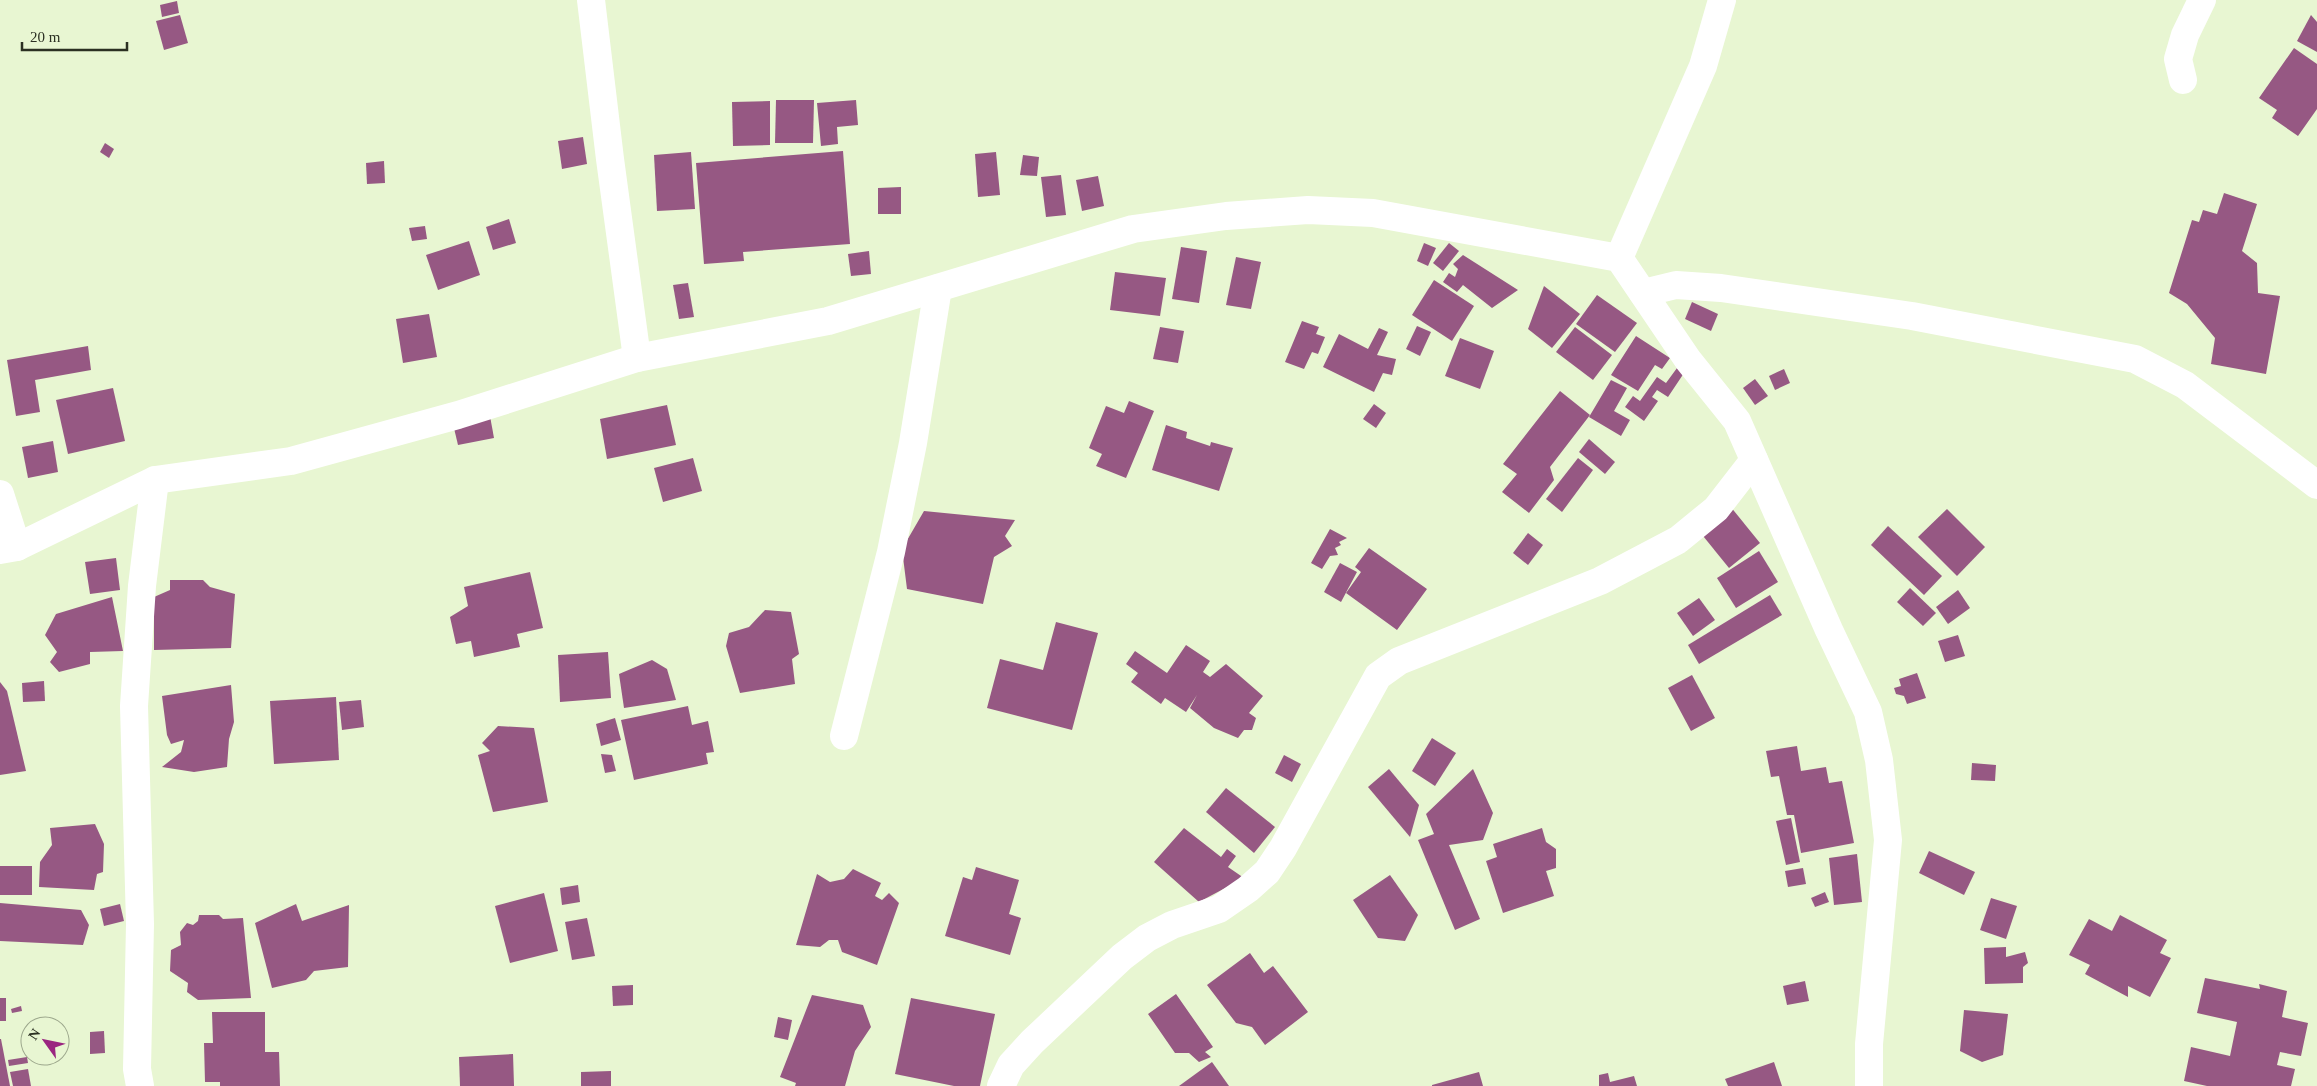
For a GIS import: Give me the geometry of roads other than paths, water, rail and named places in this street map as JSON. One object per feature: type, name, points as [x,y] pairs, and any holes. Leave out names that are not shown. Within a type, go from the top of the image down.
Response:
[{"type":"street","points":[[591,0],[610,159],[638,358]]},
{"type":"street","points":[[1619,258],[1703,66],[1722,0]]},
{"type":"street","points":[[2183,80],[2178,59],[2185,35],[2202,0]]},
{"type":"street","points":[[0,494],[9,548],[154,480],[291,461],[458,415],[638,358],[828,321],[1133,229],[1226,216],[1308,210],[1373,213],[1619,258],[1688,360],[1737,422],[1829,630],[1868,712],[1879,760],[1888,840],[1870,1044],[1869,1086]]},
{"type":"street","points":[[1643,293],[1676,285],[1721,288],[1912,316],[2135,359],[2186,385],[2317,485]]},
{"type":"street","points":[[844,736],[890,552],[913,443],[938,288]]},
{"type":"street","points":[[1001,1086],[1011,1065],[1032,1042],[1134,947],[1172,924],[1219,908],[1248,889],[1267,872],[1283,848],[1378,676],[1399,660],[1600,581],[1678,540],[1716,509],[1754,460]]},
{"type":"street","points":[[140,1086],[137,1069],[140,924],[134,706],[142,586],[154,480]]}]
